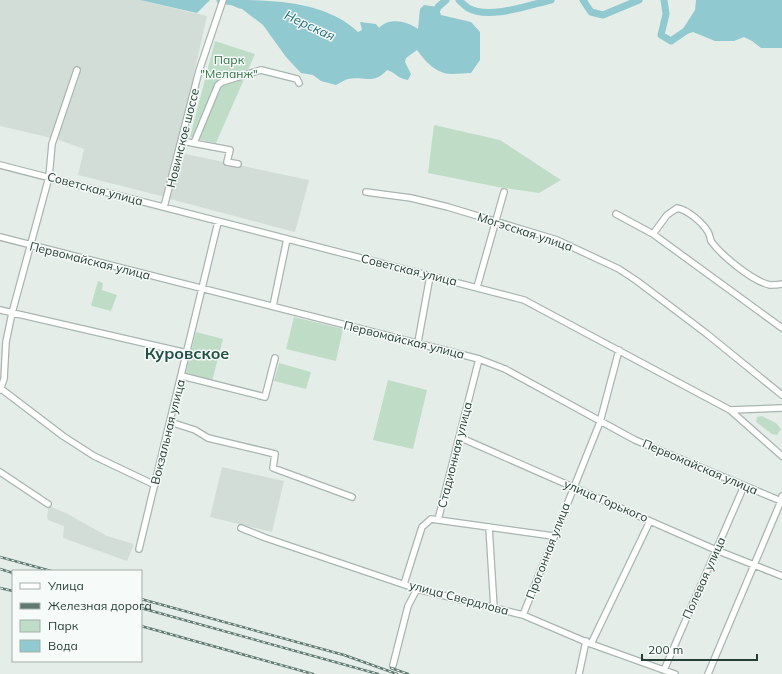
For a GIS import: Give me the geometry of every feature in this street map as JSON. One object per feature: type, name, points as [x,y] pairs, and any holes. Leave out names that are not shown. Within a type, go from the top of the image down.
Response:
[{"type":"street","name":"Новинское шоссе","points":[[164,207],[199,71],[223,0]]},
{"type":"street","points":[[77,70],[52,144],[50,177],[12,313],[6,342],[0,389],[63,436],[94,456],[155,485]]},
{"type":"street","points":[[194,143],[218,85],[222,82],[261,70],[297,79],[298,83]]},
{"type":"street","points":[[182,141],[230,150],[227,162],[238,164]]},
{"type":"street","name":"Советская улица","points":[[0,165],[524,300],[730,410],[782,456]]},
{"type":"street","name":"Могэсская улица","points":[[366,192],[411,198],[557,240],[619,270],[662,299],[782,395]]},
{"type":"street","points":[[477,287],[504,192]]},
{"type":"street","points":[[653,234],[667,215],[677,208],[683,209],[705,228],[709,233],[710,239],[730,261],[770,285],[782,284]]},
{"type":"street","points":[[616,214],[653,234],[782,328]]},
{"type":"street","name":"Вокзальная улица","points":[[139,549],[218,222]]},
{"type":"street","name":"Первомайская улица","points":[[0,237],[202,289],[418,342],[479,359],[505,369],[635,440],[744,486],[781,498]]},
{"type":"street","points":[[273,306],[287,239]]},
{"type":"street","points":[[418,342],[430,276]]},
{"type":"street","points":[[0,310],[187,353]]},
{"type":"street","name":"Прогонная улица","points":[[523,615],[553,536],[600,422],[619,350]]},
{"type":"street","points":[[182,376],[265,397],[275,358]]},
{"type":"street","name":"Стадионная улица","points":[[404,584],[422,527],[431,519],[438,520],[479,359]]},
{"type":"street","points":[[730,410],[782,408]]},
{"type":"street","points":[[170,422],[195,430],[208,438],[275,454],[273,468],[352,497]]},
{"type":"street","name":"улица Горького","points":[[459,437],[716,550],[782,576]]},
{"type":"street","points":[[0,472],[48,504]]},
{"type":"street","name":"Полевая улица","points":[[664,670],[744,486]]},
{"type":"street","points":[[708,674],[781,498]]},
{"type":"street","points":[[438,520],[553,536]]},
{"type":"street","points":[[579,674],[588,642],[650,521]]},
{"type":"street","points":[[489,527],[494,608]]},
{"type":"street","name":"улица Свердлова","points":[[241,528],[358,570],[417,589],[523,615],[588,642],[675,674]]},
{"type":"street","points":[[393,665],[408,606],[417,589]]},
{"type":"shaded area","points":[[0,0],[140,0],[207,16],[165,197],[78,175],[84,149],[56,139],[0,126]]},
{"type":"shaded area","points":[[181,153],[309,180],[295,232],[170,199]]},
{"type":"shaded area","points":[[222,467],[284,481],[272,532],[210,517]]},
{"type":"shaded area","points":[[49,506],[66,513],[107,536],[134,544],[127,561],[63,538],[64,526],[48,520],[47,516]]},
{"type":"green space","name":"Парк \"Меланж\"","points":[[215,41],[255,54],[216,143],[190,137]]},
{"type":"green space","points":[[434,125],[500,140],[561,180],[539,193],[498,187],[428,173]]},
{"type":"green space","points":[[98,281],[103,283],[102,290],[117,295],[111,311],[91,305]]},
{"type":"green space","points":[[294,317],[343,329],[336,361],[286,349]]},
{"type":"green space","points":[[196,332],[223,339],[212,381],[185,376]]},
{"type":"green space","points":[[279,363],[311,372],[306,389],[274,381]]},
{"type":"green space","points":[[388,380],[427,390],[413,449],[373,440]]},
{"type":"green space","points":[[762,416],[776,423],[781,429],[777,435],[772,434],[756,422],[757,417]]},
{"type":"water","points":[[140,0],[210,0],[197,13]]},
{"type":"water","points":[[234,0],[283,2],[316,9],[331,14],[358,32],[362,30],[360,22],[376,24],[379,28],[388,22],[398,21],[414,26],[418,29],[420,9],[424,5],[438,7],[441,15],[471,22],[480,32],[480,60],[471,73],[452,74],[441,72],[436,69],[417,50],[406,58],[405,62],[411,74],[408,80],[387,70],[382,75],[373,79],[353,78],[336,85],[321,81],[313,75],[301,73],[286,57],[263,25],[233,2]]},
{"type":"water","points":[[696,0],[782,0],[782,48],[761,48],[744,37],[734,41],[715,41],[693,32],[684,35],[681,32],[695,10]]},
{"type":"waterway","name":"Нерская","points":[[220,0],[233,2],[240,5]]},
{"type":"waterway","name":"Нерская","points":[[435,15],[438,7],[446,0]]},
{"type":"waterway","name":"Нерская","points":[[459,0],[468,8],[487,13],[521,8],[551,0]]},
{"type":"waterway","name":"Нерская","points":[[583,0],[591,12],[603,15],[639,0]]},
{"type":"waterway","name":"Нерская","points":[[664,0],[666,14],[661,35],[671,41],[690,28]]},
{"type":"railway","points":[[0,557],[47,570]]},
{"type":"railway","points":[[0,569],[12,573]]},
{"type":"railway","points":[[0,588],[12,591]]},
{"type":"railway","points":[[142,599],[344,655],[397,674]]},
{"type":"railway","points":[[142,608],[378,674]]},
{"type":"railway","points":[[142,626],[313,674]]},
{"type":"railway","points":[[391,668],[408,674]]},
{"type":"district","name":"Куровское","points":[[187,353]]}]
